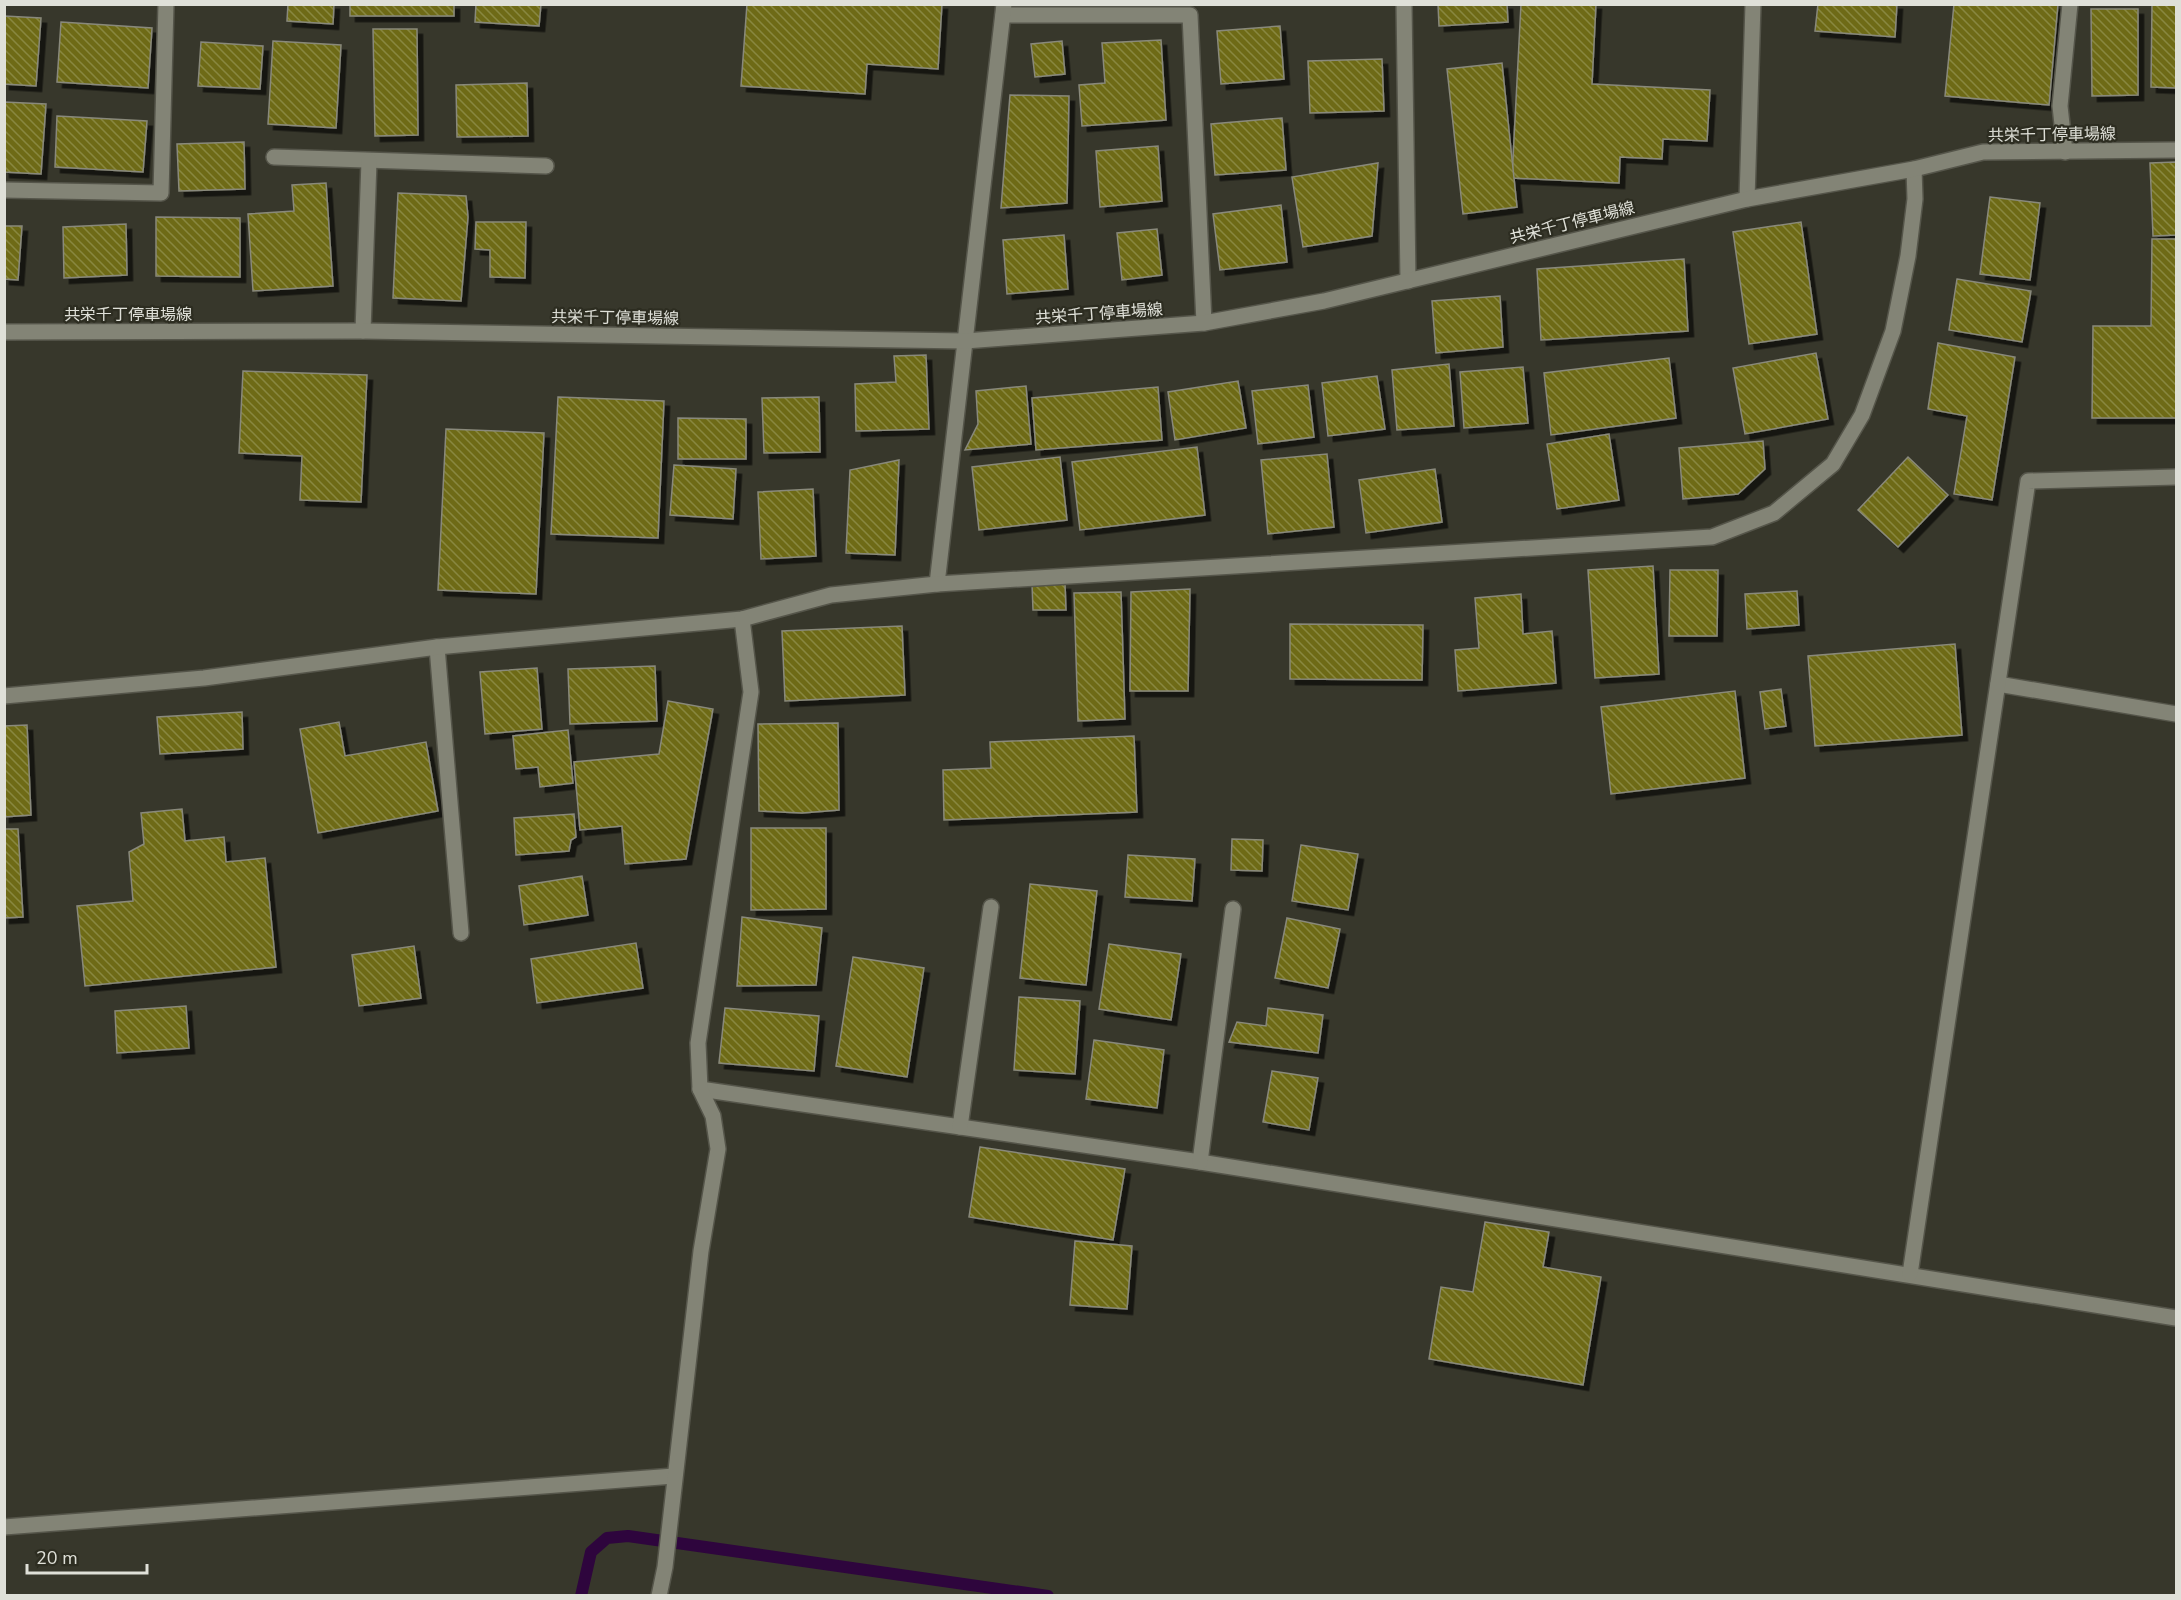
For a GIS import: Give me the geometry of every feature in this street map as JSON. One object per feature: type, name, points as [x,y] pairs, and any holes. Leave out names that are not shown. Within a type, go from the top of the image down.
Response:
[{"type":"street","points":[[4,190],[160,193],[166,4]]},
{"type":"street","points":[[1404,4],[1408,281]]},
{"type":"street","points":[[1747,198],[1753,4]]},
{"type":"street","points":[[2065,152],[2060,106],[2070,4]]},
{"type":"street","points":[[937,584],[1003,10],[1190,15],[1204,323]]},
{"type":"street","name":"共栄千丁停車場線","points":[[4,332],[363,331],[965,341],[1204,323],[1324,301],[1747,198],[1914,169],[1983,152],[2176,150]]},
{"type":"street","points":[[273,157],[546,166]]},
{"type":"street","points":[[363,331],[369,161]]},
{"type":"street","points":[[4,696],[204,678],[437,647],[742,618],[831,595],[937,584],[1712,537],[1774,513],[1833,464],[1862,414],[1895,320],[1908,256],[1915,199],[1914,169]]},
{"type":"street","points":[[1910,1274],[2028,482],[2176,477]]},
{"type":"street","points":[[659,1596],[665,1567],[700,1251],[718,1149],[713,1116],[700,1089],[698,1043],[751,692],[742,618]]},
{"type":"street","points":[[437,647],[461,933]]},
{"type":"street","points":[[1998,684],[2176,714]]},
{"type":"street","points":[[960,1126],[990,907]]},
{"type":"street","points":[[1200,1162],[1233,909]]},
{"type":"street","points":[[700,1089],[1200,1162],[2176,1318]]},
{"type":"street","points":[[4,1527],[674,1476]]},
{"type":"building","points":[[288,4],[334,4],[333,24],[287,21]]},
{"type":"building","points":[[350,4],[454,4],[454,16],[350,16]]},
{"type":"building","points":[[476,4],[541,4],[539,26],[475,22]]},
{"type":"building","points":[[747,4],[942,4],[938,69],[867,64],[865,94],[741,86]]},
{"type":"building","points":[[1438,4],[1507,4],[1508,22],[1439,26]]},
{"type":"building","points":[[1521,4],[1596,4],[1592,84],[1710,90],[1707,141],[1663,139],[1662,159],[1620,157],[1619,183],[1512,178]]},
{"type":"building","points":[[1818,4],[1897,4],[1895,37],[1815,31]]},
{"type":"building","points":[[1954,4],[2058,4],[2049,105],[1945,96]]},
{"type":"building","points":[[2152,4],[2176,4],[2176,88],[2151,87]]},
{"type":"building","points":[[2091,9],[2138,9],[2138,95],[2092,96]]},
{"type":"building","points":[[4,16],[41,18],[36,86],[4,84]]},
{"type":"building","points":[[61,22],[152,28],[148,88],[57,82]]},
{"type":"building","points":[[1280,26],[1284,79],[1221,84],[1217,31]]},
{"type":"building","points":[[373,29],[417,29],[418,135],[375,136]]},
{"type":"building","points":[[1161,40],[1166,120],[1082,126],[1079,85],[1105,83],[1102,43]]},
{"type":"building","points":[[273,41],[341,45],[336,128],[268,124]]},
{"type":"building","points":[[1062,41],[1065,74],[1035,77],[1031,44]]},
{"type":"building","points":[[201,42],[263,46],[260,89],[198,86]]},
{"type":"building","points":[[1382,59],[1384,111],[1310,113],[1308,61]]},
{"type":"building","points":[[1502,63],[1517,207],[1463,214],[1447,69]]},
{"type":"building","points":[[527,83],[528,136],[457,137],[456,85]]},
{"type":"building","points":[[1010,95],[1069,96],[1067,203],[1001,208]]},
{"type":"building","points":[[4,102],[46,104],[41,174],[4,172]]},
{"type":"building","points":[[57,116],[147,121],[143,172],[55,167]]},
{"type":"building","points":[[1282,118],[1286,170],[1215,175],[1211,124]]},
{"type":"building","points":[[244,142],[245,189],[179,191],[177,144]]},
{"type":"building","points":[[1158,146],[1162,201],[1100,207],[1096,151]]},
{"type":"building","points":[[2176,162],[2176,235],[2153,236],[2150,163]]},
{"type":"building","points":[[1378,163],[1372,236],[1303,247],[1292,177]]},
{"type":"building","points":[[326,183],[333,286],[253,291],[248,214],[294,211],[292,185]]},
{"type":"building","points":[[398,193],[466,196],[468,217],[461,301],[393,298]]},
{"type":"building","points":[[1990,197],[2040,203],[2030,280],[1980,274]]},
{"type":"building","points":[[1281,205],[1287,262],[1220,270],[1213,214]]},
{"type":"building","points":[[156,217],[240,218],[240,277],[156,276]]},
{"type":"building","points":[[476,222],[526,222],[525,278],[490,277],[490,250],[475,249]]},
{"type":"building","points":[[1801,222],[1817,334],[1749,344],[1733,232]]},
{"type":"building","points":[[126,224],[127,275],[64,278],[63,227]]},
{"type":"building","points":[[4,226],[22,226],[18,280],[4,279]]},
{"type":"building","points":[[1157,229],[1162,275],[1122,280],[1117,233]]},
{"type":"building","points":[[1064,235],[1068,289],[1007,294],[1003,240]]},
{"type":"building","points":[[2152,239],[2176,239],[2176,418],[2092,418],[2093,326],[2151,326]]},
{"type":"building","points":[[1684,259],[1688,331],[1541,340],[1537,269]]},
{"type":"building","points":[[1957,279],[2031,291],[2022,342],[1949,330]]},
{"type":"building","points":[[1500,296],[1503,347],[1436,353],[1432,301]]},
{"type":"building","points":[[1938,343],[2015,357],[1992,500],[1954,494],[1967,416],[1928,409]]},
{"type":"building","points":[[1816,353],[1828,419],[1745,434],[1733,368]]},
{"type":"building","points":[[926,355],[929,429],[856,431],[855,384],[896,382],[894,356]]},
{"type":"building","points":[[1669,358],[1676,418],[1551,435],[1544,373]]},
{"type":"building","points":[[1449,364],[1454,426],[1397,430],[1392,370]]},
{"type":"building","points":[[1523,367],[1528,423],[1464,428],[1460,372]]},
{"type":"building","points":[[243,371],[367,375],[361,502],[300,500],[302,456],[239,453]]},
{"type":"building","points":[[1377,376],[1385,429],[1328,436],[1322,383]]},
{"type":"building","points":[[1238,381],[1246,428],[1175,440],[1168,392]]},
{"type":"building","points":[[1308,385],[1314,437],[1258,444],[1252,391]]},
{"type":"building","points":[[1026,386],[1031,444],[965,450],[978,424],[976,391]]},
{"type":"building","points":[[1158,387],[1162,440],[1036,450],[1032,398]]},
{"type":"building","points":[[558,397],[664,401],[658,538],[551,534]]},
{"type":"building","points":[[819,397],[820,452],[764,453],[762,398]]},
{"type":"building","points":[[678,418],[746,419],[746,459],[678,459]]},
{"type":"building","points":[[446,429],[544,433],[536,594],[438,590]]},
{"type":"building","points":[[1609,434],[1619,500],[1557,509],[1547,444]]},
{"type":"building","points":[[1763,441],[1765,469],[1738,494],[1683,499],[1679,448]]},
{"type":"building","points":[[1197,447],[1205,515],[1080,530],[1072,462]]},
{"type":"building","points":[[1327,454],[1334,527],[1268,534],[1261,460]]},
{"type":"building","points":[[1060,457],[1067,520],[979,530],[972,467]]},
{"type":"building","points":[[1908,457],[1948,495],[1898,547],[1858,510]]},
{"type":"building","points":[[899,460],[895,555],[846,553],[850,470]]},
{"type":"building","points":[[674,465],[736,469],[733,519],[670,515]]},
{"type":"building","points":[[1435,469],[1442,522],[1366,533],[1359,480]]},
{"type":"building","points":[[813,489],[816,556],[761,559],[758,492]]},
{"type":"building","points":[[1653,566],[1659,674],[1595,678],[1588,570]]},
{"type":"building","points":[[1670,570],[1718,570],[1717,636],[1669,636]]},
{"type":"building","points":[[1032,584],[1065,584],[1066,610],[1033,610]]},
{"type":"building","points":[[1190,589],[1188,691],[1130,691],[1131,592]]},
{"type":"building","points":[[1797,591],[1799,625],[1747,629],[1745,594]]},
{"type":"building","points":[[1121,592],[1125,719],[1078,721],[1074,593]]},
{"type":"building","points":[[1521,594],[1523,634],[1552,631],[1556,683],[1458,691],[1455,650],[1479,648],[1475,598]]},
{"type":"building","points":[[1290,624],[1423,625],[1422,680],[1290,679]]},
{"type":"building","points":[[902,626],[905,695],[785,701],[782,631]]},
{"type":"building","points":[[1955,644],[1962,735],[1815,746],[1808,656]]},
{"type":"building","points":[[655,666],[657,721],[570,724],[568,669]]},
{"type":"building","points":[[537,668],[542,729],[485,734],[480,672]]},
{"type":"building","points":[[1781,689],[1786,726],[1765,729],[1760,692]]},
{"type":"building","points":[[1735,691],[1745,778],[1611,794],[1601,707]]},
{"type":"building","points":[[668,701],[713,709],[686,859],[625,864],[622,826],[580,830],[574,762],[659,754]]},
{"type":"building","points":[[242,712],[243,749],[160,754],[157,717]]},
{"type":"building","points":[[339,722],[345,756],[426,742],[438,811],[318,833],[300,729]]},
{"type":"building","points":[[838,723],[839,810],[802,813],[759,811],[758,724]]},
{"type":"building","points":[[27,725],[31,815],[4,817],[4,726]]},
{"type":"building","points":[[568,730],[573,783],[540,787],[538,767],[516,769],[513,736]]},
{"type":"building","points":[[1134,736],[1137,812],[944,820],[943,770],[991,768],[990,742]]},
{"type":"building","points":[[182,809],[185,841],[224,837],[226,862],[265,858],[276,967],[85,986],[77,906],[133,901],[129,852],[144,844],[141,813]]},
{"type":"building","points":[[574,814],[576,837],[571,840],[569,851],[516,855],[514,818]]},
{"type":"building","points":[[751,828],[826,828],[826,909],[751,910]]},
{"type":"building","points":[[4,829],[18,829],[23,917],[4,918]]},
{"type":"building","points":[[1232,839],[1263,840],[1262,871],[1231,870]]},
{"type":"building","points":[[1301,845],[1358,854],[1348,910],[1292,901]]},
{"type":"building","points":[[1128,855],[1195,859],[1192,901],[1125,897]]},
{"type":"building","points":[[582,876],[588,915],[524,925],[519,886]]},
{"type":"building","points":[[1030,884],[1097,891],[1086,985],[1020,978]]},
{"type":"building","points":[[742,917],[822,928],[816,985],[737,986]]},
{"type":"building","points":[[1287,918],[1340,929],[1328,988],[1275,978]]},
{"type":"building","points":[[636,943],[643,988],[537,1003],[531,959]]},
{"type":"building","points":[[1109,944],[1181,954],[1171,1020],[1099,1009]]},
{"type":"building","points":[[414,946],[421,998],[359,1006],[352,955]]},
{"type":"building","points":[[853,957],[924,968],[907,1077],[836,1066]]},
{"type":"building","points":[[1019,997],[1080,1001],[1075,1074],[1014,1070]]},
{"type":"building","points":[[186,1006],[189,1048],[117,1053],[115,1011]]},
{"type":"building","points":[[725,1008],[819,1016],[814,1071],[719,1063]]},
{"type":"building","points":[[1268,1008],[1323,1015],[1318,1053],[1229,1042],[1237,1022],[1266,1026]]},
{"type":"building","points":[[1094,1040],[1164,1050],[1157,1108],[1086,1099]]},
{"type":"building","points":[[1272,1071],[1318,1078],[1309,1130],[1263,1122]]},
{"type":"building","points":[[980,1147],[1125,1169],[1113,1240],[969,1217]]},
{"type":"building","points":[[1485,1222],[1549,1232],[1543,1267],[1601,1277],[1583,1385],[1429,1359],[1441,1287],[1473,1292]]},
{"type":"building","points":[[1075,1241],[1132,1246],[1127,1309],[1070,1305]]},
{"type":"waterway","points":[[581,1596],[591,1552],[607,1538],[628,1536],[1048,1596]]}]
